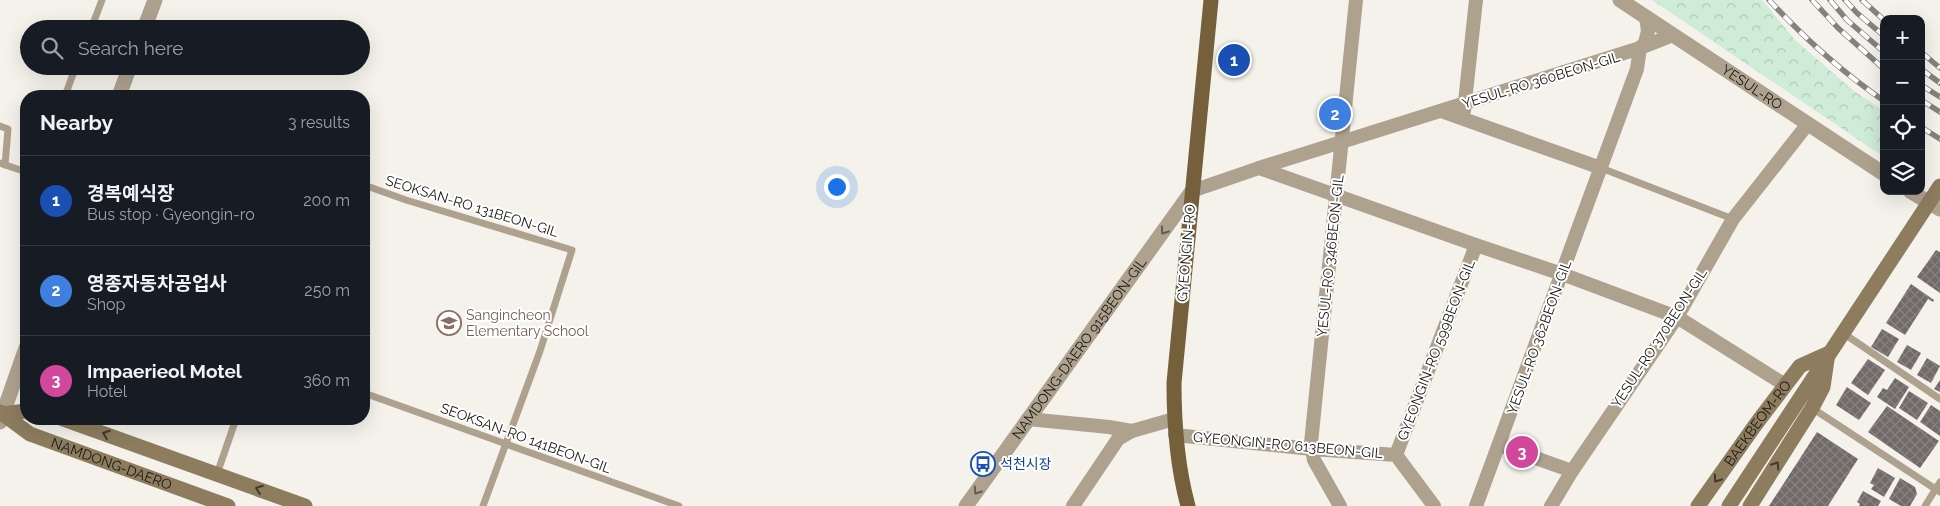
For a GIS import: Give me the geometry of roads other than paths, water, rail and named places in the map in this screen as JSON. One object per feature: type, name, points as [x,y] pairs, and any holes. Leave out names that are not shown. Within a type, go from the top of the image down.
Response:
[{"type":"main road","name":"GYEONGIN-RO","points":[[1188,506],[1183,485],[1174,419],[1174,383],[1211,0]]},
{"type":"main road","name":"BAEKBEOM-RO","points":[[1729,506],[1842,332],[1934,206],[1940,186]]},
{"type":"main road","name":"BAEKBEOM-RO","points":[[1698,506],[1800,366],[1829,353]]},
{"type":"main road","name":"BAEKBEOM-RO","points":[[1750,506],[1812,408],[1823,387],[1829,353]]},
{"type":"main road","points":[[1,416],[20,413]]},
{"type":"main road","name":"NAMDONG-DAERO","points":[[1,416],[30,434],[206,502],[228,506]]},
{"type":"main road","points":[[80,425],[305,506]]},
{"type":"street","points":[[147,20],[154,0]]},
{"type":"street","name":"YESUL-RO 346BEON-GIL","points":[[1340,506],[1314,460],[1311,443],[1356,0]]},
{"type":"street","points":[[1464,119],[1476,0]]},
{"type":"street","name":"YESUL-RO","points":[[1620,0],[1880,171]]},
{"type":"street","name":"YESUL-RO 362BEON-GIL","points":[[1476,506],[1637,69],[1640,48],[1645,42],[1648,30],[1646,17]]},
{"type":"street","name":"YESUL-RO 360BEON-GIL","points":[[1259,168],[1640,48],[1673,35]]},
{"type":"street","points":[[121,90],[127,75]]},
{"type":"street","name":"YESUL-RO 360BEON-GIL","points":[[1441,111],[1601,168]]},
{"type":"street","name":"YESUL-RO 370BEON-GIL","points":[[1551,506],[1572,471],[1677,317],[1733,219],[1807,125]]},
{"type":"street","points":[[1192,191],[1259,168]]},
{"type":"street","name":"GYEONGIN-RO 599BEON-GIL","points":[[1259,168],[1562,274],[1677,317],[1785,385]]},
{"type":"street","name":"NAMDONG-DAERO 915BEON-GIL","points":[[966,506],[1192,191]]},
{"type":"street","points":[[1916,195],[1934,206]]},
{"type":"street","name":"GYEONGIN-RO 599BEON-GIL","points":[[1396,455],[1476,245]]},
{"type":"street","points":[[1,416],[20,364]]},
{"type":"street","points":[[1028,419],[1132,431]]},
{"type":"street","points":[[1073,506],[1118,439],[1132,431],[1174,419]]},
{"type":"street","name":"GYEONGIN-RO 613BEON-GIL","points":[[1176,435],[1312,449],[1396,455],[1434,506]]},
{"type":"street","points":[[1499,445],[1572,471]]},
{"type":"lane","points":[[94,20],[102,0]]},
{"type":"lane","points":[[67,90],[73,75]]},
{"type":"lane","points":[[0,126],[8,129],[3,164],[20,170]]},
{"type":"lane","points":[[1601,168],[1733,219]]},
{"type":"lane","name":"SEOKSAN-RO 131BEON-GIL","points":[[370,186],[406,200],[572,250],[540,350],[506,444]]},
{"type":"lane","points":[[1934,206],[1940,219]]},
{"type":"lane","points":[[1842,332],[1940,399]]},
{"type":"lane","name":"SEOKSAN-RO 141BEON-GIL","points":[[370,396],[679,506]]},
{"type":"lane","points":[[1812,408],[1938,490]]},
{"type":"lane","points":[[217,474],[234,425]]},
{"type":"lane","points":[[483,506],[506,444]]},
{"type":"lane","points":[[1925,506],[1938,490],[1940,482]]},
{"type":"railway","points":[[1769,0],[1824,54],[1880,98]]},
{"type":"railway","points":[[1812,0],[1838,28],[1880,65]]},
{"type":"railway","points":[[1830,0],[1847,20],[1880,49]]},
{"type":"railway","points":[[1845,0],[1880,33]]},
{"type":"railway","points":[[1862,0],[1880,16]]},
{"type":"railway","points":[[1925,55],[1940,68]]},
{"type":"railway","points":[[1925,72],[1940,83]]},
{"type":"railway","points":[[1925,88],[1940,97]]},
{"type":"railway","points":[[1925,103],[1940,112]]},
{"type":"railway","points":[[1925,130],[1940,139]]},
{"type":"place","name":"경복예식장","points":[[1234,60]]},
{"type":"place","name":"영종자동차공업사","points":[[1335,114]]},
{"type":"place","name":"Sangincheon Elementary School","points":[[449,323]]},
{"type":"place","name":"Impaerieol Motel","points":[[1522,452]]},
{"type":"place","name":"석천시장","points":[[983,464]]}]
